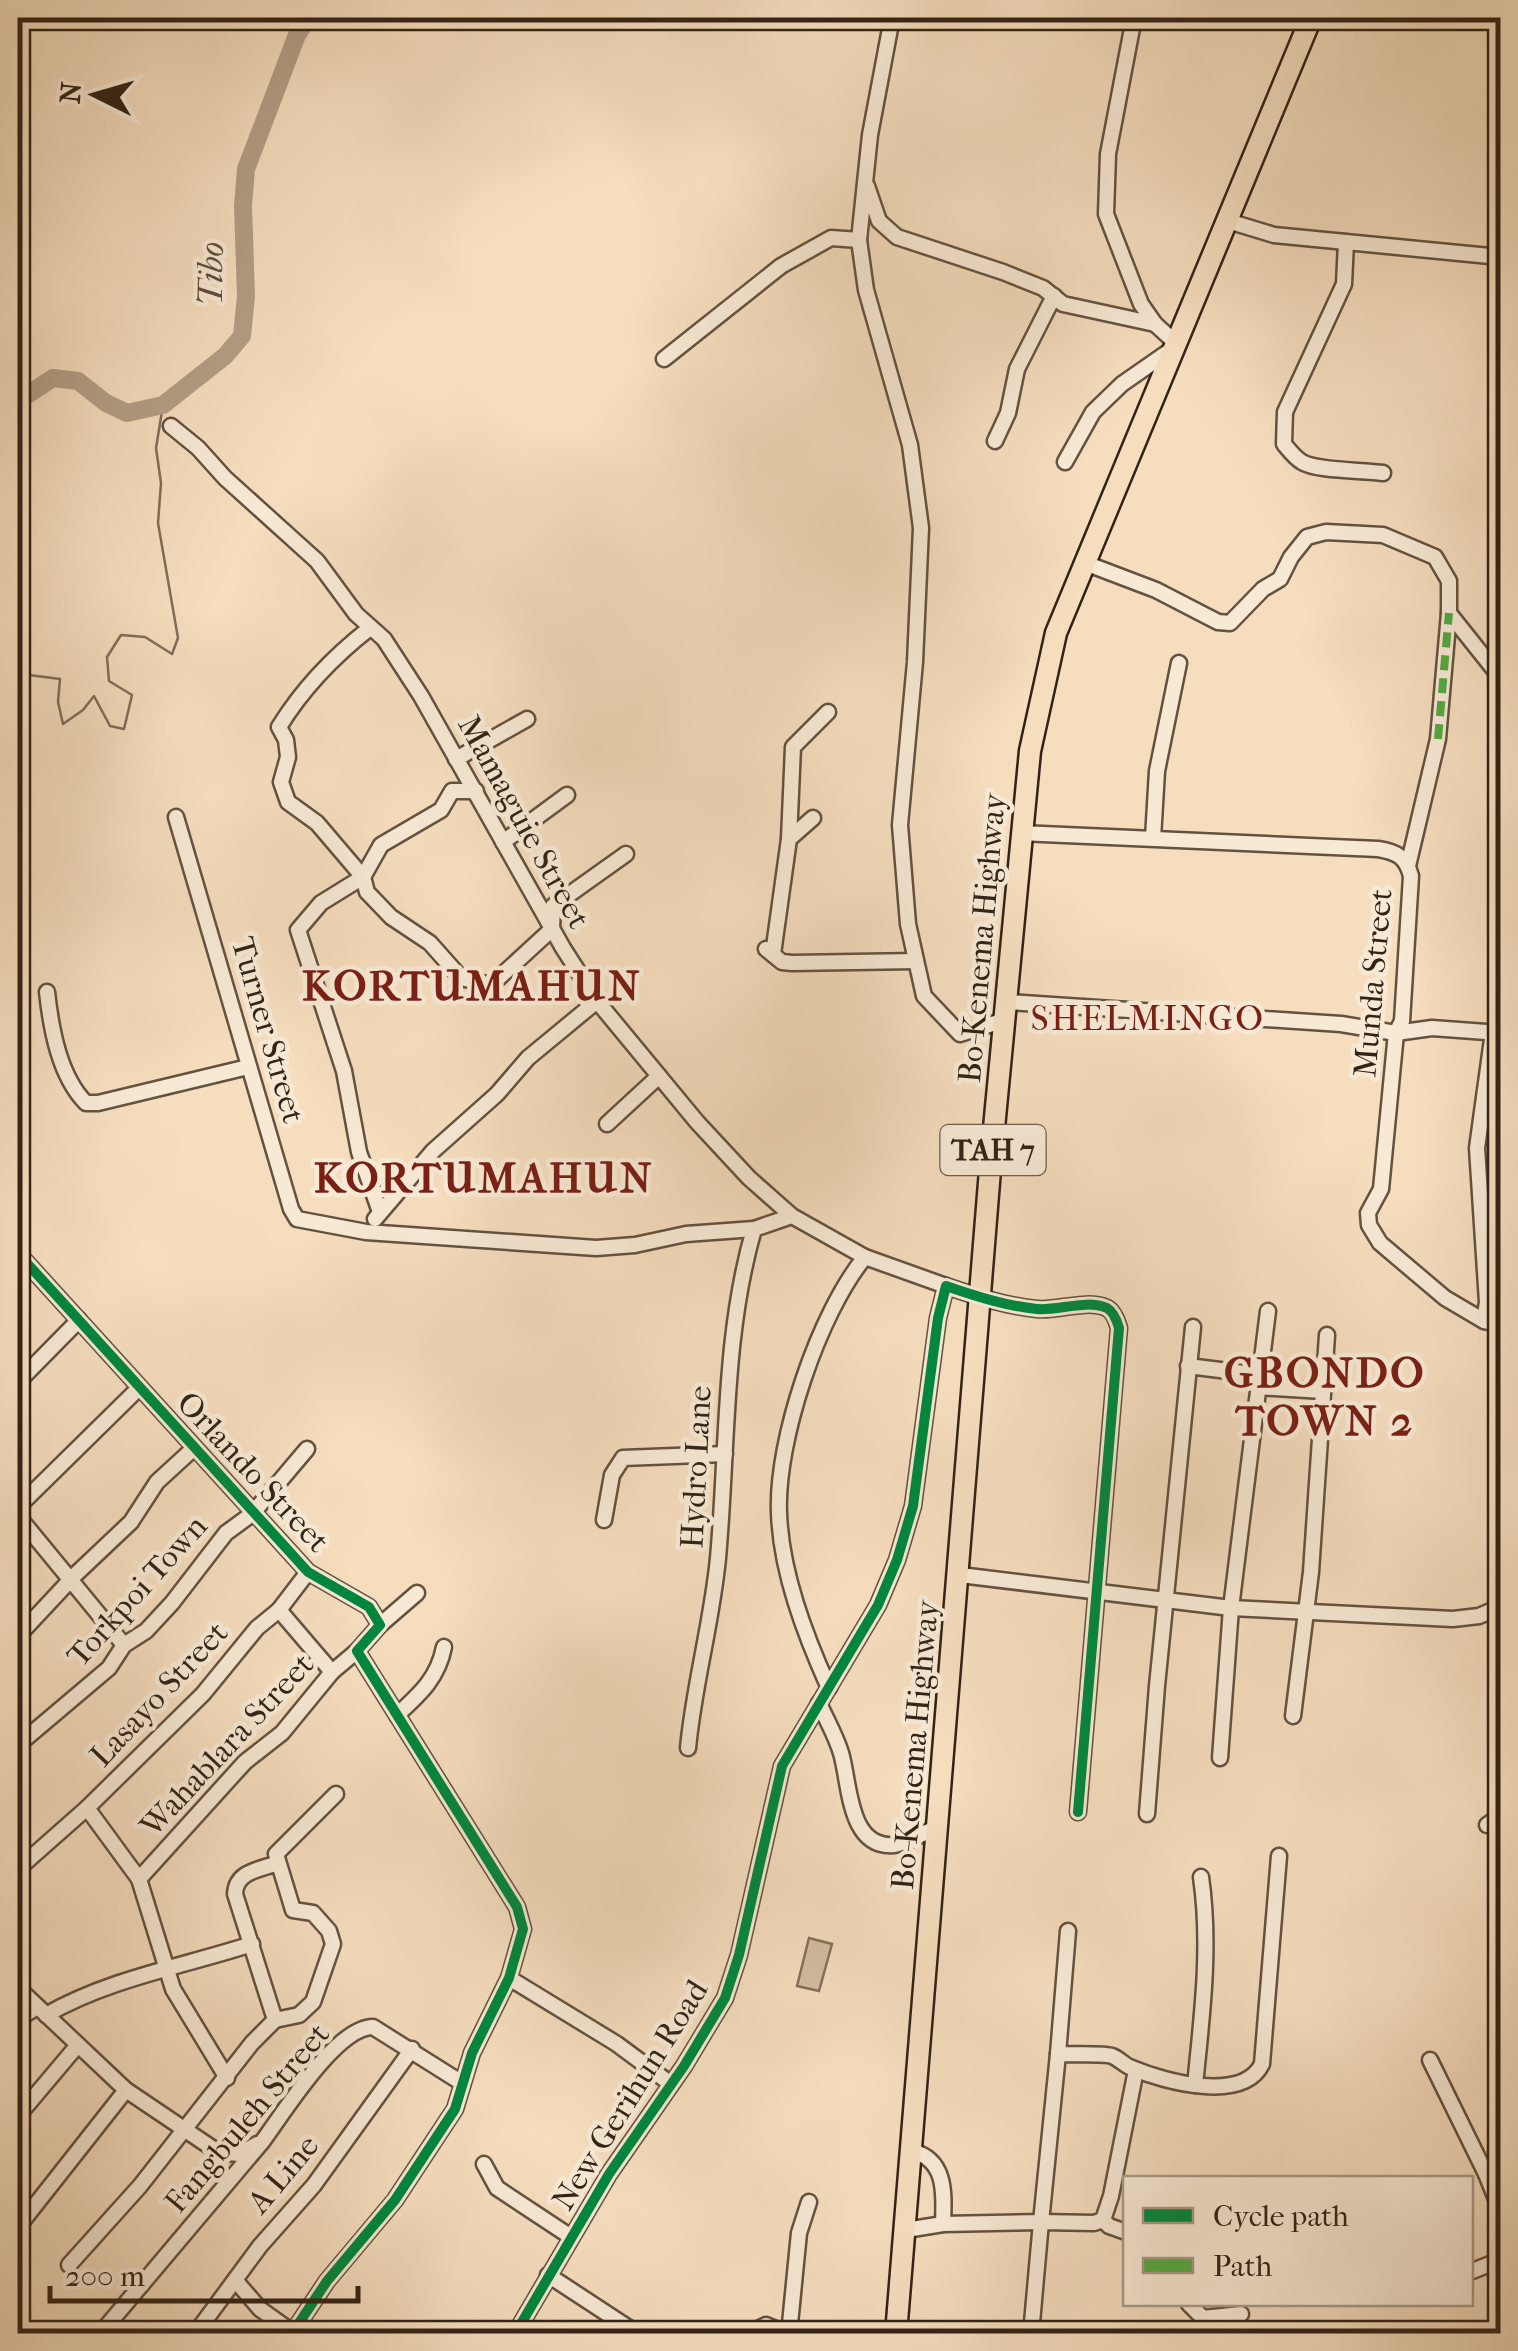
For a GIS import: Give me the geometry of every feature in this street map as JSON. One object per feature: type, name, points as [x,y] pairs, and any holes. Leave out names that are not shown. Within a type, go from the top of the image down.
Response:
[{"type":"highway","name":"Bo-Kenema Highway","points":[[896,2334],[980,1298],[1030,750],[1056,633],[1311,18]]},
{"type":"street","points":[[892,18],[876,101],[860,240],[866,290],[910,445],[921,528],[919,610],[900,825],[908,924],[924,996],[960,1034],[1006,1011],[1341,1024],[1396,1032],[1432,1028],[1497,1032],[1477,1148],[1484,1321],[1500,1324]]},
{"type":"street","points":[[1065,462],[1093,412],[1122,384],[1178,345],[1155,324],[1142,304],[1106,214],[1108,154],[1134,18]]},
{"type":"street","points":[[865,180],[879,221],[897,237],[1043,288],[1064,304],[1155,324]]},
{"type":"street","points":[[1228,221],[1265,234],[1500,258]]},
{"type":"street","points":[[664,359],[781,266],[831,238],[860,240]]},
{"type":"street","points":[[1346,242],[1344,284],[1285,412],[1284,444],[1303,463],[1382,473]]},
{"type":"street","points":[[995,441],[1008,413],[1017,369],[1054,296]]},
{"type":"street","name":"Mamaguie Street","points":[[170,426],[318,561],[356,614],[384,640],[414,684],[597,1001],[749,1178],[792,1216],[865,1256],[946,1286]]},
{"type":"street","points":[[1085,563],[1156,590],[1218,622],[1230,623],[1263,589],[1280,580],[1307,537],[1326,532],[1368,532],[1435,557],[1448,581],[1449,613],[1438,738],[1408,866]]},
{"type":"street","points":[[1449,613],[1500,677]]},
{"type":"street","points":[[370,628],[298,697],[279,727],[288,757],[281,782],[288,802],[317,823],[363,877],[367,892],[391,917],[430,943],[461,978],[491,985],[552,929],[554,906],[626,854]]},
{"type":"street","points":[[1153,838],[1157,771],[1179,663]]},
{"type":"street","points":[[828,712],[793,747],[789,839],[769,951],[782,962],[792,963],[916,960]]},
{"type":"street","points":[[456,759],[527,719]]},
{"type":"street","points":[[380,1212],[359,1152],[344,1071],[298,930],[322,903],[363,877],[381,844],[442,810],[452,791],[476,791]]},
{"type":"street","points":[[503,842],[567,795]]},
{"type":"street","name":"Turner Street","points":[[176,816],[290,1209],[297,1219],[366,1232],[596,1248],[686,1234],[754,1229]]},
{"type":"street","points":[[789,839],[813,818]]},
{"type":"street","name":"Munda Street","points":[[1020,833],[1378,849],[1399,854],[1410,876],[1406,976],[1402,1020],[1396,1032],[1381,1189],[1368,1213],[1369,1225],[1392,1254],[1445,1298],[1484,1321]]},
{"type":"street","points":[[47,992],[52,1030],[78,1094],[86,1103],[98,1104],[248,1067]]},
{"type":"street","points":[[366,1232],[432,1151],[497,1094],[528,1058],[597,1001]]},
{"type":"street","points":[[607,1124],[659,1076]]},
{"type":"street","points":[[754,1229],[792,1216]]},
{"type":"street","name":"Hydro Lane","points":[[688,1748],[694,1693],[716,1582],[730,1364],[743,1268],[754,1229]]},
{"type":"street","points":[[829,1688],[791,1584],[779,1512],[786,1445],[822,1326],[865,1256]]},
{"type":"street","name":"Orlando Street","points":[[21,1260],[308,1572],[369,1607],[380,1624]]},
{"type":"street","points":[[946,1286],[980,1298],[1039,1309],[1106,1308],[1115,1316],[1119,1328],[1078,1812]]},
{"type":"street","name":"New Gerihun Road","points":[[515,2334],[618,2160],[712,2024],[724,1998],[738,1955],[782,1766],[878,1605],[898,1560],[913,1506],[946,1286]]},
{"type":"street","points":[[1220,1758],[1230,1608],[1268,1310]]},
{"type":"street","points":[[18,1382],[79,1320]]},
{"type":"street","points":[[1148,1814],[1193,1327]]},
{"type":"street","points":[[1293,1716],[1312,1572],[1327,1334]]},
{"type":"street","points":[[1188,1366],[1244,1372],[1260,1365]]},
{"type":"street","points":[[1257,1387],[1323,1391]]},
{"type":"street","points":[[18,1507],[138,1389]]},
{"type":"street","points":[[18,1636],[131,1522],[157,1482],[193,1449]]},
{"type":"street","name":"Torkpoi Town","points":[[18,1744],[109,1668],[124,1644],[146,1630],[172,1603],[226,1533],[252,1514],[307,1449]]},
{"type":"street","points":[[604,1520],[612,1475],[623,1458],[725,1454]]},
{"type":"street","points":[[18,1516],[124,1644]]},
{"type":"street","name":"Lasayo Street","points":[[18,1870],[204,1694],[308,1572]]},
{"type":"street","points":[[960,1575],[1230,1608],[1453,1619],[1479,1616],[1500,1607]]},
{"type":"street","points":[[236,2280],[260,2309],[294,2333],[327,2281],[395,2200],[456,2109],[472,2053],[509,1978],[523,1929],[517,1907],[357,1652],[380,1624],[417,1593]]},
{"type":"street","points":[[278,1610],[332,1672]]},
{"type":"street","points":[[397,1715],[430,1685],[441,1664],[444,1647]]},
{"type":"street","name":"Wahablara Street","points":[[139,1879],[245,1762],[282,1733],[332,1672],[357,1652]]},
{"type":"street","points":[[819,1703],[840,1748],[853,1810],[863,1833],[874,1842],[894,1845],[937,1828]]},
{"type":"street","points":[[69,2265],[187,2129],[252,2043],[275,2020],[299,2015],[313,2002],[332,1944],[329,1931],[313,1913],[293,1910],[278,1863],[278,1848],[336,1794]]},
{"type":"street","points":[[87,1808],[139,1879],[172,1988],[227,2078]]},
{"type":"street","points":[[1487,1825],[1500,1816]]},
{"type":"street","points":[[1058,2054],[1112,2056],[1136,2070],[1195,2085],[1243,2084],[1256,2076],[1262,2064],[1280,1856]]},
{"type":"street","points":[[275,2020],[235,1894],[243,1875],[278,1863]]},
{"type":"street","points":[[1195,2085],[1206,1957],[1201,1877]]},
{"type":"street","points":[[1031,2334],[1068,1931]]},
{"type":"street","points":[[18,2019],[166,1968],[252,1944]]},
{"type":"street","points":[[509,1978],[616,2044],[671,2084]]},
{"type":"street","points":[[18,1988],[126,2090],[218,2152],[239,2154],[262,2142]]},
{"type":"street","name":"Fangbuleh Street","points":[[100,2334],[262,2142],[282,2112],[355,2031],[373,2027],[462,2083]]},
{"type":"street","points":[[18,2116],[77,2046]]},
{"type":"street","name":"A Line","points":[[194,2334],[274,2228],[314,2184],[412,2049]]},
{"type":"street","points":[[1430,2060],[1500,2209]]},
{"type":"street","points":[[1103,2220],[1136,2070]]},
{"type":"street","points":[[18,2228],[126,2090]]},
{"type":"street","points":[[912,2151],[930,2158],[940,2172],[944,2224]]},
{"type":"street","points":[[484,2164],[497,2188],[571,2237]]},
{"type":"street","points":[[1486,2174],[1500,2165]]},
{"type":"street","points":[[748,2334],[766,2325],[788,2334],[798,2234],[809,2202]]},
{"type":"street","points":[[906,2230],[944,2224],[1103,2220]]},
{"type":"street","points":[[1103,2220],[1123,2231]]},
{"type":"street","points":[[1473,2271],[1500,2260]]},
{"type":"street","points":[[548,2275],[638,2334]]},
{"type":"street","points":[[1191,2306],[1203,2318],[1240,2314]]},
{"type":"shaded area","points":[[809,1938],[832,1944],[819,1991],[797,1986]]},
{"type":"waterway","name":"Tibo","points":[[18,401],[53,378],[78,381],[106,403],[127,413],[163,405],[225,356],[242,336],[246,296],[246,169],[297,35],[308,18]]},
{"type":"waterway","points":[[18,682],[29,675],[60,679],[58,702],[63,724],[83,710],[94,696],[110,726],[124,729],[132,695],[109,681],[107,657],[121,635],[145,637],[172,654],[178,638],[158,523],[161,483],[156,448],[163,405]]},
{"type":"marked path","points":[[1438,739],[1449,613]]},
{"type":"cycle path","points":[[18,1259],[25,1261],[308,1572],[369,1607],[380,1625],[357,1651],[517,1907],[523,1929],[509,1978],[472,2053],[455,2109],[395,2200],[327,2281],[293,2332]]},
{"type":"cycle path","points":[[515,2334],[609,2174],[684,2066],[725,1998],[739,1955],[782,1766],[878,1605],[897,1560],[913,1506],[938,1318],[946,1286],[1025,1308],[1099,1306],[1112,1312],[1119,1328],[1078,1812]]},
{"type":"district","name":"KORTUMAHUN","points":[[472,986]]},
{"type":"district","name":"SHELMINGO","points":[[1148,1018]]},
{"type":"district","name":"KORTUMAHUN","points":[[484,1178]]},
{"type":"district","name":"GBONDO TOWN 2","points":[[1325,1397]]}]
